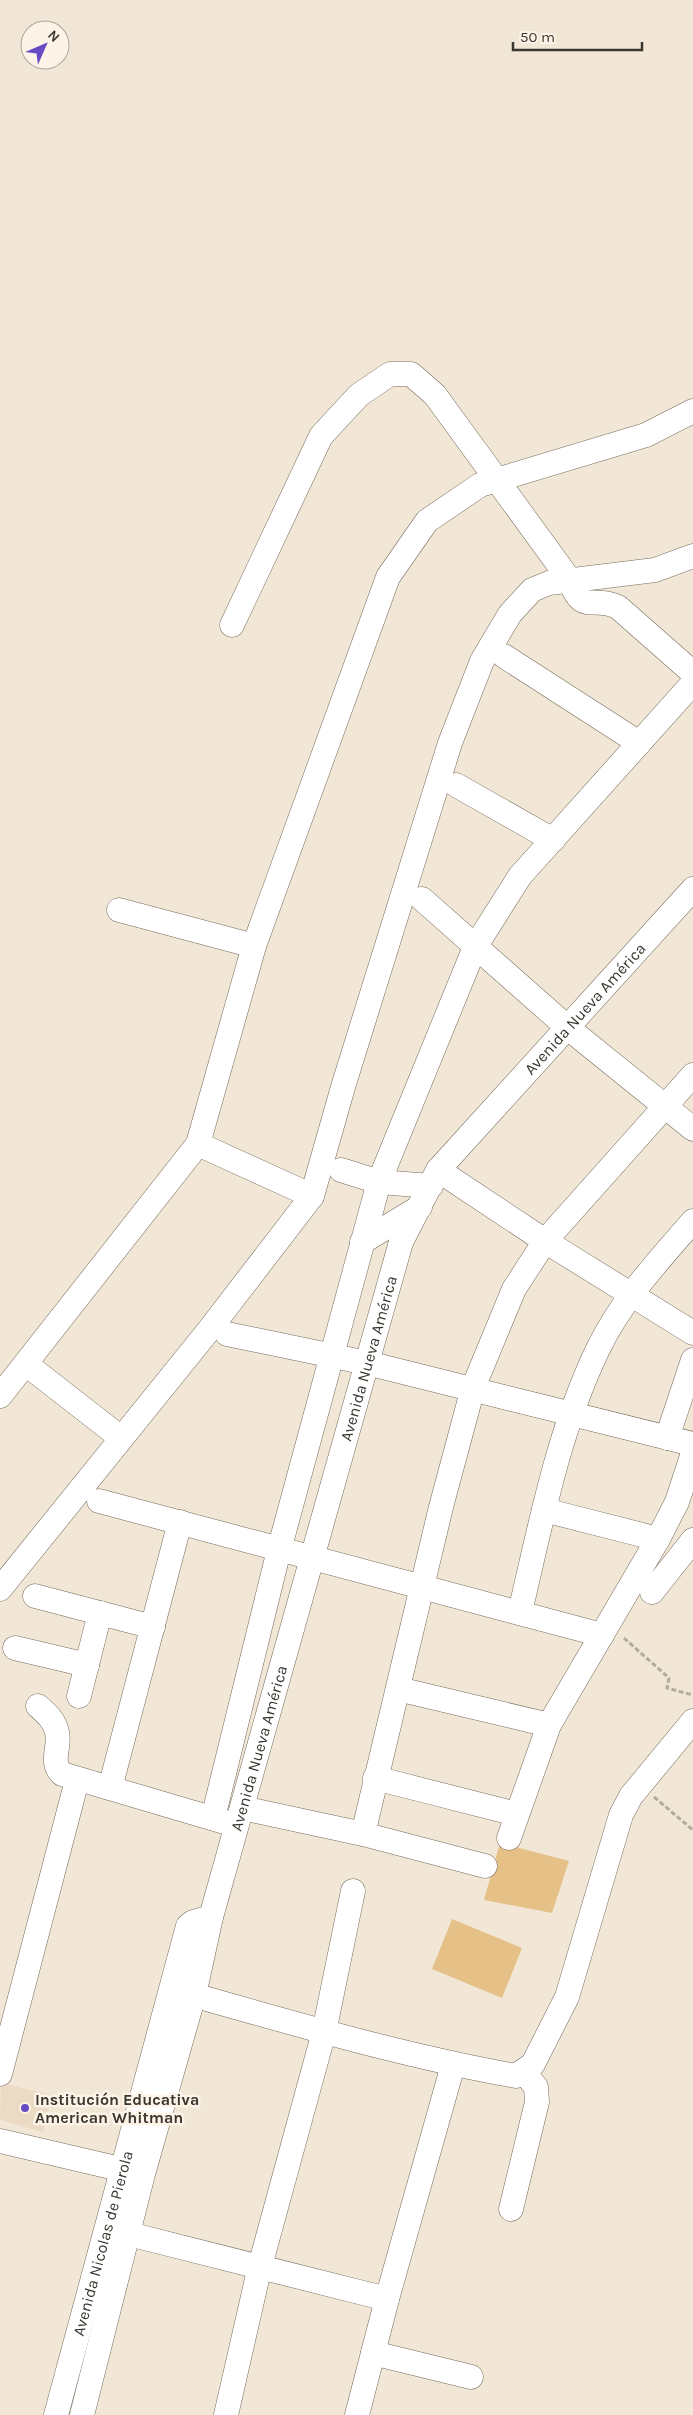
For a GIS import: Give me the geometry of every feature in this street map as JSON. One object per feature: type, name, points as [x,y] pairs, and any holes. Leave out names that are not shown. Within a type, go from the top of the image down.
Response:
[{"type":"street","points":[[232,625],[321,436],[359,395],[390,374],[411,374],[435,395],[569,579],[579,600],[585,603],[608,603],[618,607],[693,673]]},
{"type":"street","points":[[0,1396],[198,1144],[254,946],[388,577],[427,521],[480,485],[646,435],[693,411]]},
{"type":"street","points":[[0,1589],[209,1330],[312,1196],[346,1078],[450,743],[482,661],[510,614],[532,590],[569,579],[655,570],[693,556]]},
{"type":"street","points":[[504,656],[639,743]]},
{"type":"street","points":[[213,1818],[279,1550],[379,1182],[475,947],[520,876],[693,683]]},
{"type":"street","points":[[456,785],[553,840]]},
{"type":"street","name":"Avenida Nueva América","points":[[211,1917],[402,1242],[435,1178],[693,889]]},
{"type":"street","points":[[422,899],[568,1028],[693,1129]]},
{"type":"street","points":[[119,910],[254,946]]},
{"type":"street","points":[[363,1834],[422,1587],[473,1388],[514,1289],[545,1241],[693,1075]]},
{"type":"street","points":[[198,1144],[312,1196]]},
{"type":"street","points":[[341,1170],[379,1182],[435,1178],[545,1241],[693,1333]]},
{"type":"street","points":[[362,1242],[420,1207]]},
{"type":"street","points":[[520,1612],[544,1510],[571,1414],[598,1349],[630,1295],[691,1228]]},
{"type":"street","points":[[227,1334],[331,1355],[473,1388],[693,1444]]},
{"type":"street","points":[[668,1438],[693,1360]]},
{"type":"street","points":[[26,1364],[121,1438]]},
{"type":"street","points":[[509,1838],[516,1814],[550,1726],[658,1540],[677,1502],[693,1453]]},
{"type":"street","points":[[99,1501],[312,1559],[520,1612],[605,1629]]},
{"type":"street","points":[[544,1510],[658,1540]]},
{"type":"street","points":[[110,1788],[180,1522]]},
{"type":"street","points":[[652,1592],[693,1540]]},
{"type":"street","points":[[35,1596],[152,1627]]},
{"type":"street","points":[[79,1696],[100,1613]]},
{"type":"street","points":[[15,1648],[87,1664]]},
{"type":"street","points":[[398,1689],[550,1726]]},
{"type":"street","points":[[38,1706],[52,1718],[58,1734],[55,1764],[62,1774],[213,1818],[239,1816],[363,1834],[485,1866]]},
{"type":"street","points":[[172,1989],[324,2032],[453,2065],[516,2076],[524,2072],[533,2064],[567,1997],[615,1829],[631,1796],[693,1721]]},
{"type":"street","points":[[375,1778],[516,1814]]},
{"type":"street","points":[[0,2074],[75,1788]]},
{"type":"street","points":[[226,2415],[260,2266],[324,2032],[353,1891]]},
{"type":"street","name":"Avenida Nicolas de Pierola","points":[[56,2415],[117,2231],[133,2171],[172,1989],[188,1926],[192,1922],[211,1917],[194,1995],[133,2171]]},
{"type":"street","points":[[358,2415],[387,2299],[453,2065]]},
{"type":"street","points":[[511,2209],[537,2102],[536,2087],[524,2072]]},
{"type":"street","points":[[0,2141],[133,2171]]},
{"type":"street","points":[[117,2231],[387,2299]]},
{"type":"street","name":"Avenida Nicolas de Pierola","points":[[82,2415],[117,2231]]},
{"type":"street","points":[[373,2353],[471,2377]]},
{"type":"path","points":[[605,1629],[669,1678],[667,1688],[693,1695]]},
{"type":"path","points":[[641,1785],[693,1830]]},
{"type":"shaded area","points":[[500,1843],[569,1861],[552,1913],[484,1900]]},
{"type":"shaded area","points":[[452,1919],[522,1948],[502,1998],[432,1969]]},
{"type":"shaded area","name":"Institución Educativa American Whitman","points":[[1,2083],[52,2095],[43,2132],[0,2120]]},
{"type":"place","name":"Institución Educativa American Whitman","points":[[25,2108]]}]
